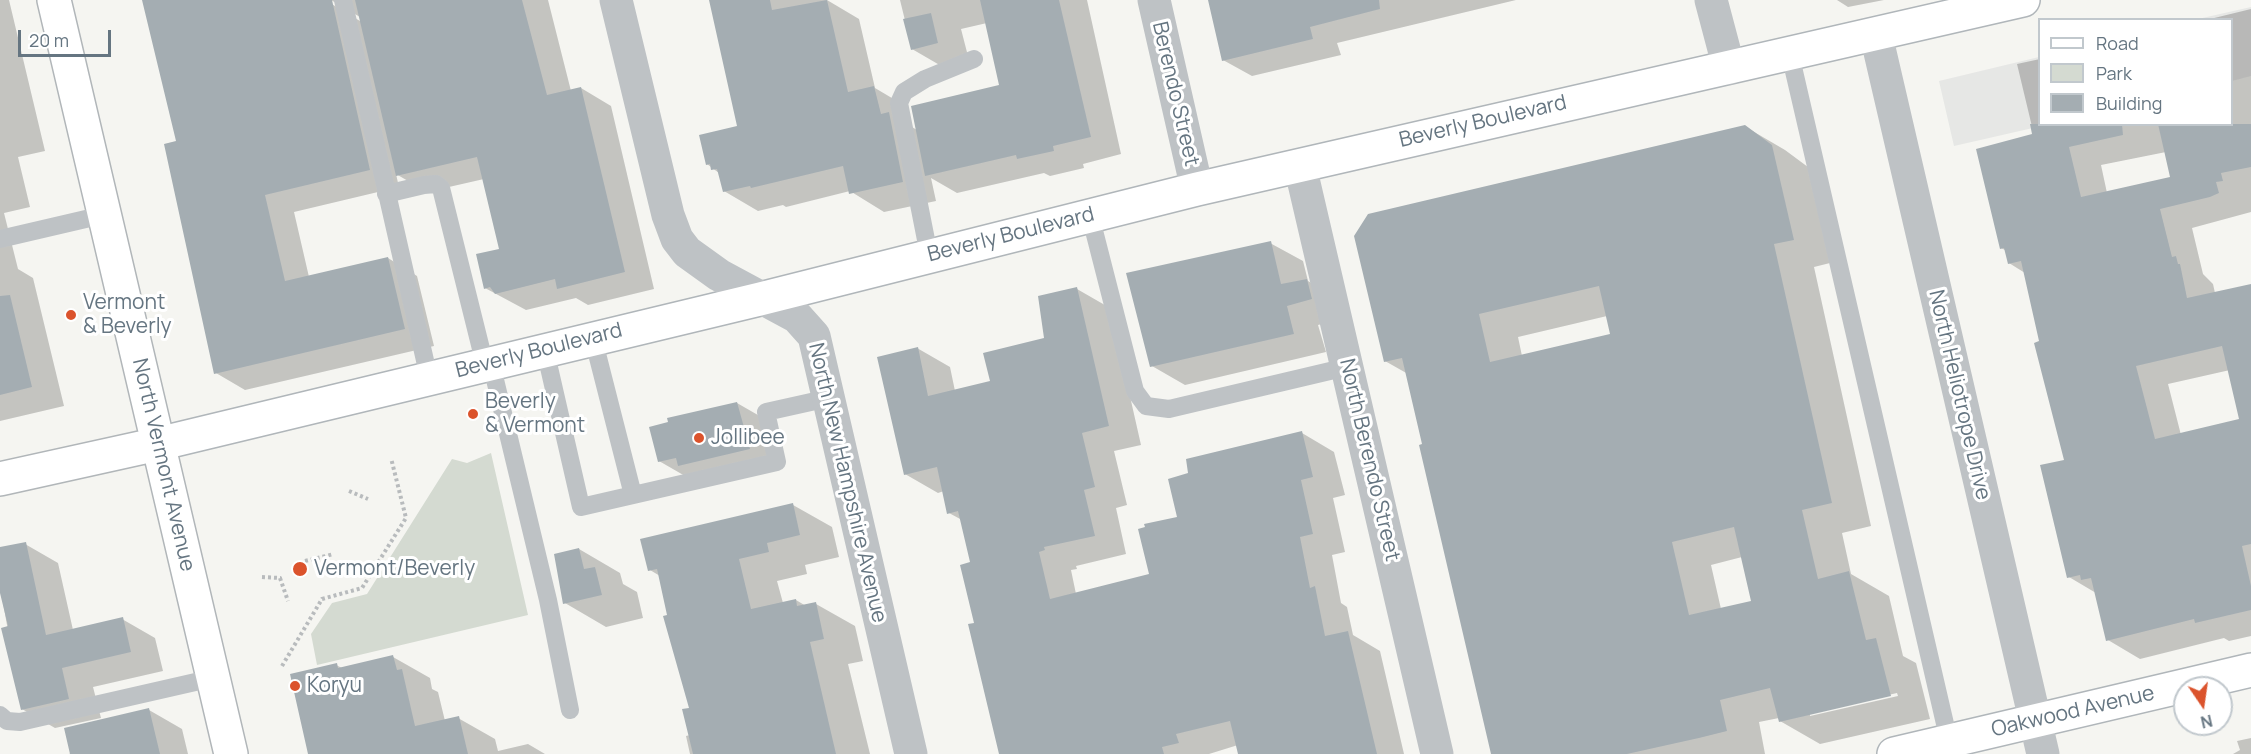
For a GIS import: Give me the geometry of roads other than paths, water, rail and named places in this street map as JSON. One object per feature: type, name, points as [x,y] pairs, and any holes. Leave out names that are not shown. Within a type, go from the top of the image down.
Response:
[{"type":"main road","name":"North Vermont Avenue","points":[[54,0],[231,754]]},
{"type":"main road","name":"Beverly Boulevard","points":[[0,480],[760,298],[1197,189],[1549,106],[1729,68],[2023,0]]},
{"type":"main road","name":"Oakwood Avenue","points":[[1894,754],[2251,670]]},
{"type":"street","name":"North New Hampshire Avenue","points":[[616,0],[668,215],[677,239],[687,252],[760,298],[797,316],[814,336],[911,754]]},
{"type":"street","name":"Berendo Street","points":[[1154,0],[1197,189]]},
{"type":"street","points":[[1711,0],[1729,68]]},
{"type":"street","name":"North Heliotrope Drive","points":[[1876,35],[2043,754]]},
{"type":"street","name":"North Berendo Street","points":[[1300,166],[1437,754]]},
{"type":"lane","points":[[343,0],[429,378]]},
{"type":"lane","points":[[1790,54],[1949,741]]},
{"type":"lane","points":[[929,255],[899,103],[904,92],[925,79],[974,59]]},
{"type":"lane","points":[[386,194],[424,184],[436,184],[441,188],[548,600],[570,710]]},
{"type":"lane","points":[[0,239],[103,215]]},
{"type":"lane","points":[[1090,215],[1134,392],[1146,406],[1169,410],[1347,367]]},
{"type":"lane","points":[[593,338],[633,495]]},
{"type":"lane","points":[[545,350],[581,507],[777,462],[766,412],[829,398]]},
{"type":"lane","points":[[0,715],[7,721],[20,722],[213,678]]},
{"type":"place","name":"Vermont & Beverly","points":[[71,315]]},
{"type":"place","name":"Beverly & Vermont","points":[[473,414]]},
{"type":"place","name":"Jollibee","points":[[699,438]]},
{"type":"place","name":"Vermont/Beverly","points":[[300,569]]},
{"type":"place","name":"Koryu","points":[[295,686]]}]
